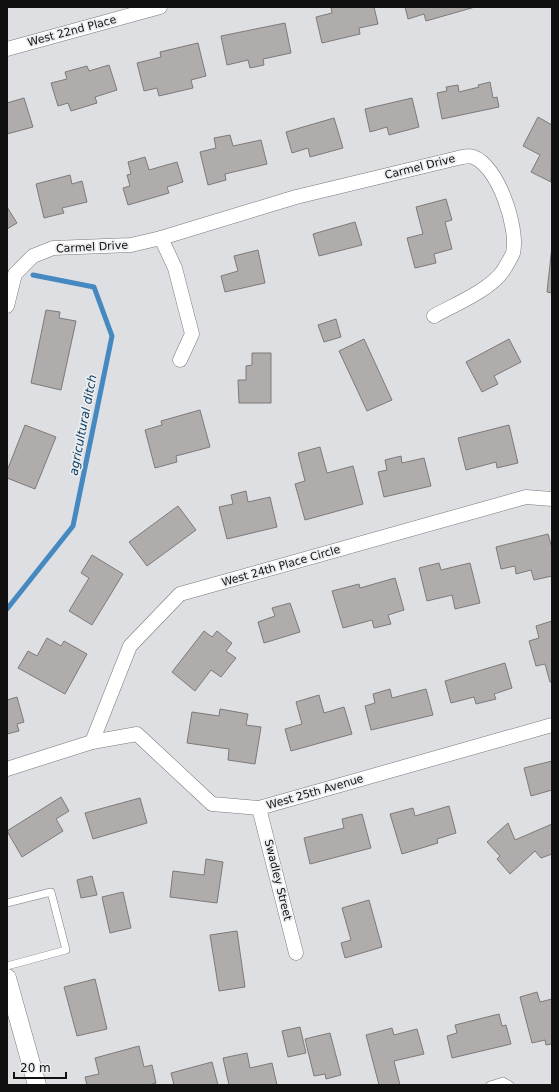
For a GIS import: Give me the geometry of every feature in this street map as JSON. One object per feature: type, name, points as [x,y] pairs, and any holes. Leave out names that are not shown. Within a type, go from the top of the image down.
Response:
[{"type":"street","name":"West 22nd Place","points":[[7,49],[160,7]]},
{"type":"street","name":"Carmel Drive","points":[[7,306],[15,274],[33,256],[53,248],[131,245],[161,238],[296,198],[458,158],[472,156],[486,164],[497,179],[506,202],[514,238],[513,253],[503,272],[490,284],[434,316]]},
{"type":"street","points":[[161,238],[175,268],[192,334],[180,360]]},
{"type":"street","name":"West 24th Place Circle","points":[[92,742],[130,646],[180,594],[526,497],[552,499]]},
{"type":"street","name":"West 25th Avenue","points":[[7,769],[92,742],[137,734],[212,804],[260,808],[552,725]]},
{"type":"street","name":"Swadley Street","points":[[260,808],[296,953]]},
{"type":"street","points":[[7,978],[37,1085]]},
{"type":"lane","points":[[7,903],[51,892],[66,950],[7,966]]},
{"type":"lane","points":[[490,1085],[503,1081],[510,1085]]},
{"type":"building","points":[[331,7],[374,7],[378,24],[359,28],[360,34],[322,43],[316,17],[332,13]]},
{"type":"building","points":[[405,7],[475,7],[426,21],[424,14],[408,19]]},
{"type":"building","points":[[285,23],[291,53],[263,59],[264,65],[250,68],[248,60],[227,65],[221,36]]},
{"type":"building","points":[[198,43],[206,76],[191,80],[193,88],[159,96],[157,88],[144,91],[137,63],[161,57],[160,52]]},
{"type":"building","points":[[109,65],[117,90],[95,97],[97,103],[71,111],[68,103],[58,106],[51,83],[67,79],[65,72],[87,66],[89,71]]},
{"type":"building","points":[[490,82],[493,98],[497,97],[499,107],[442,119],[437,93],[447,91],[446,87],[458,85],[459,92],[479,87],[478,85]]},
{"type":"building","points":[[24,98],[33,127],[7,134],[7,103]]},
{"type":"building","points":[[412,98],[419,127],[389,135],[387,127],[370,132],[365,109]]},
{"type":"building","points":[[538,117],[552,125],[551,182],[531,172],[540,155],[523,146]]},
{"type":"building","points":[[334,118],[343,148],[310,157],[308,148],[292,153],[286,132]]},
{"type":"building","points":[[230,135],[233,146],[261,140],[267,164],[225,174],[226,180],[208,185],[200,152],[216,148],[214,138]]},
{"type":"building","points":[[145,157],[149,170],[177,162],[183,182],[167,187],[169,193],[128,205],[123,188],[130,186],[127,175],[131,174],[128,162]]},
{"type":"building","points":[[70,175],[72,184],[82,181],[87,202],[62,208],[64,213],[44,218],[36,184]]},
{"type":"building","points":[[446,199],[452,220],[445,222],[452,249],[434,254],[436,263],[415,268],[407,238],[423,234],[416,207]]},
{"type":"building","points":[[7,207],[17,223],[7,229]]},
{"type":"building","points":[[355,222],[362,245],[319,256],[313,234]]},
{"type":"building","points":[[552,246],[552,293],[547,292]]},
{"type":"building","points":[[258,250],[265,283],[225,292],[221,276],[238,271],[234,256]]},
{"type":"building","points":[[46,310],[60,312],[59,318],[76,321],[61,390],[31,383]]},
{"type":"building","points":[[336,319],[341,337],[324,342],[318,325]]},
{"type":"building","points":[[364,339],[392,400],[367,411],[339,351]]},
{"type":"building","points":[[509,339],[521,362],[494,376],[498,384],[482,392],[466,362]]},
{"type":"building","points":[[252,353],[271,353],[271,403],[239,403],[238,380],[246,380],[246,366],[252,365]]},
{"type":"building","points":[[200,410],[210,447],[176,456],[177,462],[155,468],[145,430],[162,425],[161,421]]},
{"type":"building","points":[[25,425],[56,437],[35,489],[7,478],[7,471]]},
{"type":"building","points":[[509,425],[518,463],[497,468],[496,462],[466,470],[458,438]]},
{"type":"building","points":[[320,447],[327,473],[353,466],[363,504],[305,520],[295,484],[305,481],[298,453]]},
{"type":"building","points":[[401,456],[402,463],[424,458],[431,486],[384,497],[378,472],[387,470],[385,460]]},
{"type":"building","points":[[246,491],[248,502],[270,497],[277,527],[227,539],[219,507],[233,504],[231,495]]},
{"type":"building","points":[[178,506],[196,530],[147,566],[129,542]]},
{"type":"building","points":[[548,534],[552,548],[552,576],[534,580],[531,570],[516,574],[515,566],[501,569],[496,547]]},
{"type":"building","points":[[92,555],[123,574],[92,625],[69,611],[89,578],[81,573]]},
{"type":"building","points":[[439,563],[441,570],[470,563],[480,603],[455,609],[452,595],[427,601],[419,568]]},
{"type":"building","points":[[395,578],[404,610],[388,615],[391,624],[374,628],[372,620],[343,628],[332,591],[359,584],[360,588]]},
{"type":"building","points":[[290,603],[300,632],[264,643],[258,622],[275,616],[272,608]]},
{"type":"building","points":[[552,621],[552,682],[550,682],[545,664],[536,666],[529,641],[539,638],[536,626]]},
{"type":"building","points":[[204,631],[212,637],[217,631],[232,643],[226,651],[236,658],[221,677],[211,670],[195,691],[172,672]]},
{"type":"building","points":[[47,638],[61,646],[64,641],[87,654],[65,694],[18,668],[28,651],[37,656]]},
{"type":"building","points":[[505,663],[512,688],[494,694],[496,699],[476,704],[474,697],[451,703],[445,681]]},
{"type":"building","points":[[390,689],[392,698],[426,689],[433,715],[371,730],[365,706],[375,703],[373,694]]},
{"type":"building","points":[[319,695],[324,713],[344,707],[352,734],[291,751],[285,729],[302,724],[296,702]]},
{"type":"building","points":[[17,697],[24,722],[17,724],[19,731],[7,734],[7,700]]},
{"type":"building","points":[[220,709],[248,714],[246,725],[261,727],[255,764],[228,760],[229,749],[187,743],[192,712],[219,716]]},
{"type":"building","points":[[552,761],[552,790],[531,796],[524,768]]},
{"type":"building","points":[[61,797],[69,811],[56,819],[63,831],[22,857],[7,831]]},
{"type":"building","points":[[140,798],[147,823],[93,839],[85,813]]},
{"type":"building","points":[[449,806],[456,833],[437,839],[438,843],[402,854],[390,814],[413,808],[415,816]]},
{"type":"building","points":[[362,814],[371,848],[310,864],[304,838],[344,828],[342,819]]},
{"type":"building","points":[[508,823],[515,840],[552,824],[552,854],[541,858],[535,851],[510,874],[497,859],[500,856],[487,842]]},
{"type":"building","points":[[206,859],[223,862],[217,903],[170,897],[173,871],[204,875]]},
{"type":"building","points":[[92,876],[97,895],[81,898],[77,880]]},
{"type":"building","points":[[123,892],[131,928],[110,933],[102,897]]},
{"type":"building","points":[[369,900],[382,947],[345,958],[341,943],[351,940],[342,908]]},
{"type":"building","points":[[237,931],[245,987],[219,991],[210,935]]},
{"type":"building","points":[[95,979],[107,1029],[77,1036],[64,987]]},
{"type":"building","points":[[537,992],[540,1002],[552,999],[552,1044],[546,1045],[545,1040],[532,1043],[520,997]]},
{"type":"building","points":[[499,1014],[502,1026],[506,1025],[511,1044],[452,1058],[447,1036],[457,1033],[455,1025]]},
{"type":"building","points":[[300,1027],[306,1053],[288,1057],[282,1031]]},
{"type":"building","points":[[392,1028],[394,1035],[417,1029],[424,1054],[394,1061],[400,1085],[379,1085],[366,1035]]},
{"type":"building","points":[[330,1033],[341,1075],[326,1079],[325,1074],[314,1076],[305,1039]]},
{"type":"building","points":[[139,1046],[144,1067],[152,1065],[156,1083],[149,1085],[87,1085],[85,1077],[99,1074],[95,1058]]},
{"type":"building","points":[[247,1053],[250,1068],[272,1063],[277,1085],[229,1085],[223,1058]]},
{"type":"building","points":[[212,1062],[218,1085],[174,1085],[171,1073]]},
{"type":"waterway","name":"agricultural ditch","points":[[7,609],[73,526],[112,336],[94,287],[33,275]]}]
